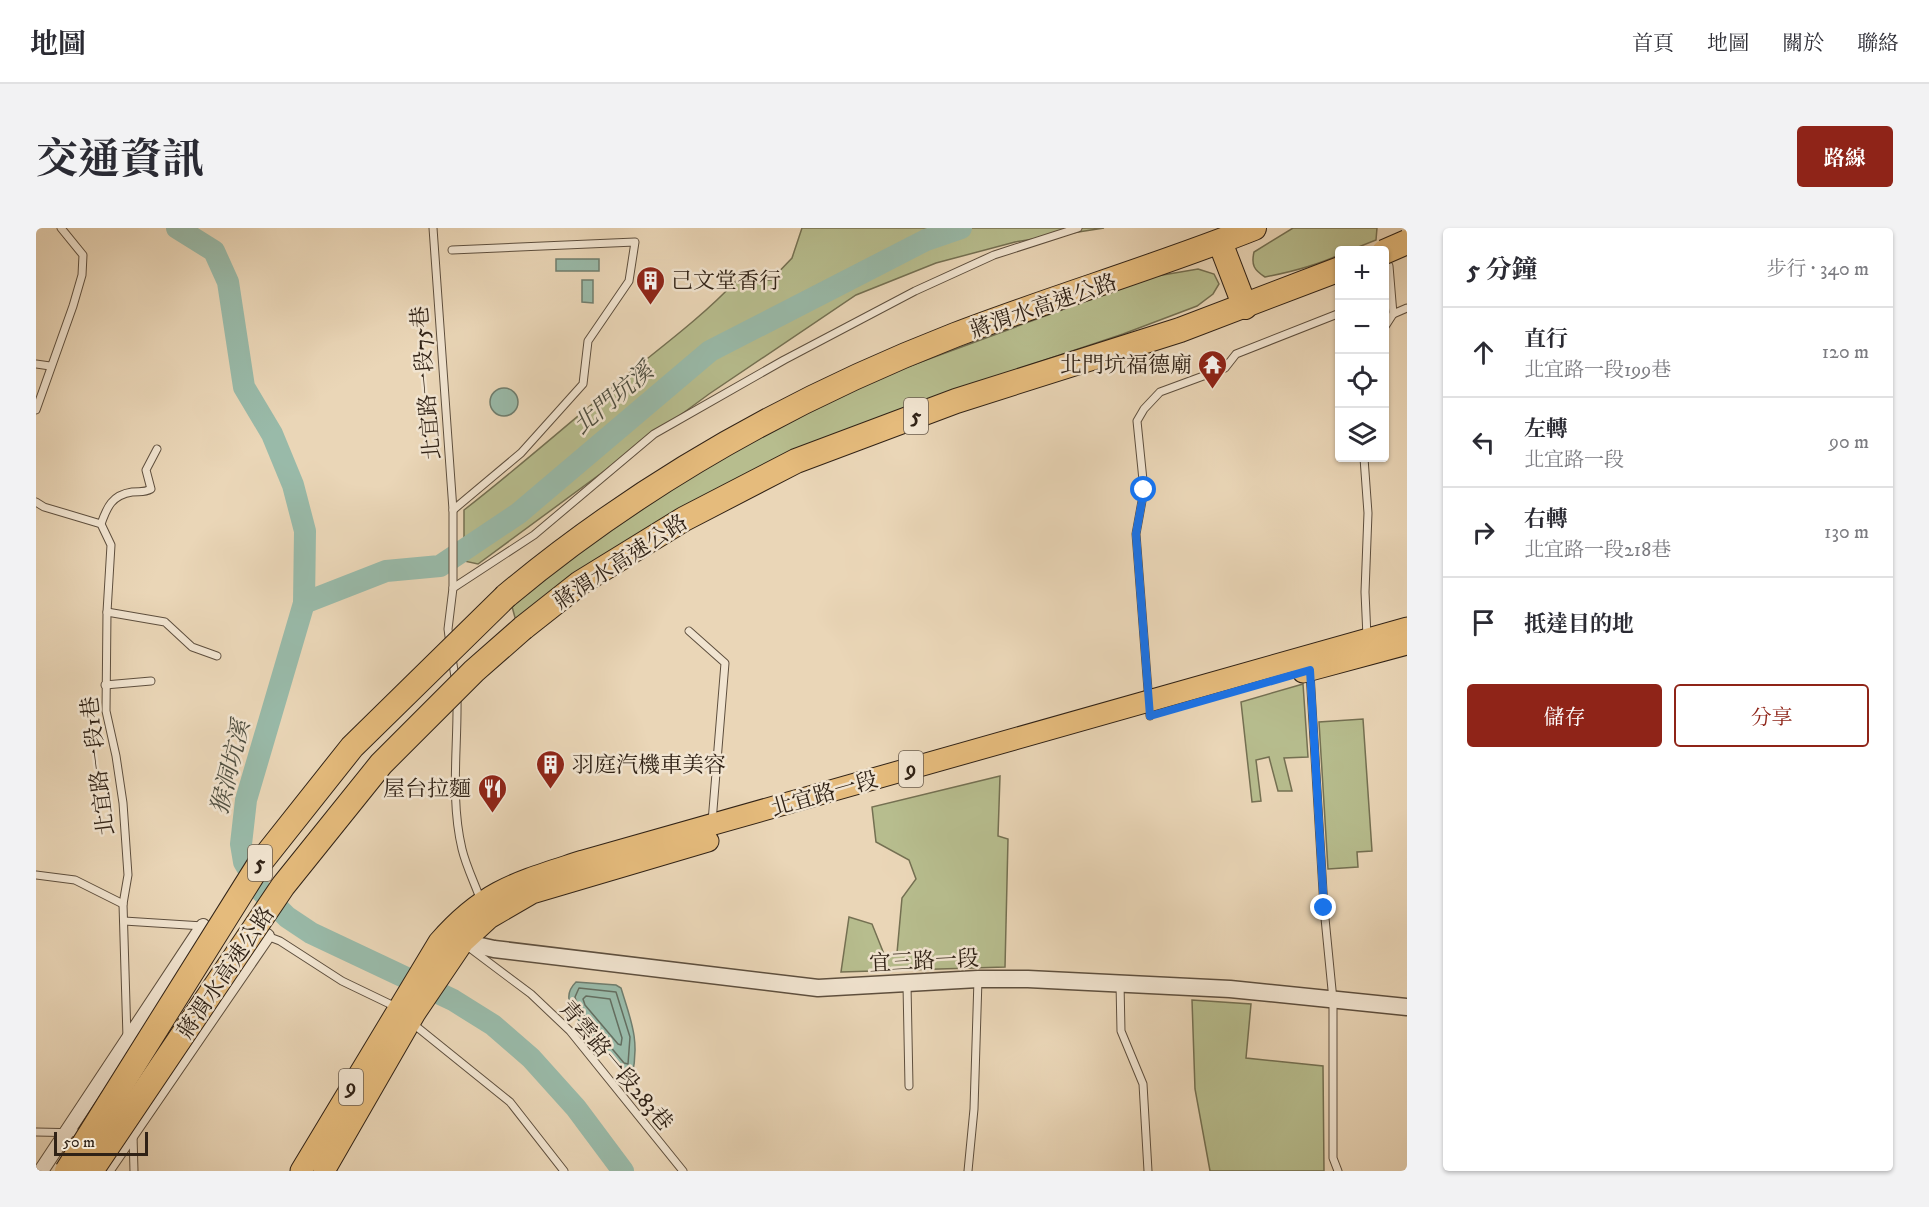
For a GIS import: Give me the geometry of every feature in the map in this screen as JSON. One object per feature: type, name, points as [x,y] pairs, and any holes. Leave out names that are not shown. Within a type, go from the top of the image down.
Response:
[{"type":"highway","name":"蔣渭水高速公路","points":[[67,1171],[260,863],[352,747],[506,596],[549,560],[653,488],[766,421],[955,336],[1254,228]]},
{"type":"highway","points":[[1220,242],[1245,307]]},
{"type":"highway","points":[[1389,257],[1407,242]]},
{"type":"highway","name":"蔣渭水高速公路","points":[[91,1171],[283,886],[381,764],[474,671],[579,583],[684,519],[796,461],[956,401],[1245,307],[1335,271]]},
{"type":"main road","name":"北宜路一段","points":[[485,910],[508,904],[532,893],[1370,646],[1407,628]]},
{"type":"main road","name":"北宜路一段","points":[[1370,646],[1407,644]]},
{"type":"main road","name":"北宜路一段","points":[[450,944],[506,886],[583,861],[712,826],[1090,715],[1150,709]]},
{"type":"main road","name":"9","points":[[301,1171],[450,944]]},
{"type":"main road","name":"9","points":[[324,1171],[406,1011]]},
{"type":"street","points":[[40,1171],[203,926]]},
{"type":"street","points":[[106,1171],[267,936]]},
{"type":"street","name":"宜三路一段","points":[[450,944],[818,988],[907,985],[978,979],[1120,983],[1230,989],[1407,1006]]},
{"type":"lane","points":[[36,410],[50,366],[68,322],[82,274],[83,255],[61,228]]},
{"type":"lane","name":"北宜路一段75巷","points":[[433,228],[437,314],[453,510],[453,588]]},
{"type":"lane","points":[[485,910],[462,851],[457,820],[454,749],[458,699],[448,629],[453,588],[534,535],[654,434],[784,360],[915,291],[994,255],[1078,228]]},
{"type":"lane","points":[[452,250],[635,242],[629,281],[588,341],[583,384],[520,453],[453,510]]},
{"type":"lane","points":[[1388,300],[1393,314]]},
{"type":"lane","points":[[1389,320],[1393,314],[1407,308]]},
{"type":"lane","points":[[1150,709],[1136,534],[1144,490],[1137,421],[1144,409],[1160,392],[1225,368],[1236,354],[1335,315]]},
{"type":"lane","points":[[36,364],[50,366]]},
{"type":"lane","points":[[36,502],[50,509],[101,524],[108,504],[121,494],[144,493],[151,489],[146,470],[157,449]]},
{"type":"lane","points":[[1364,462],[1368,513],[1365,592],[1370,646]]},
{"type":"lane","name":"北宜路一段1巷","points":[[101,524],[111,545],[107,612],[106,711],[123,803],[128,875],[123,904],[127,1039]]},
{"type":"lane","points":[[107,612],[165,622],[192,647],[217,656]]},
{"type":"lane","points":[[689,631],[724,663],[712,826]]},
{"type":"lane","points":[[1310,663],[1324,908],[1333,1000],[1333,1158],[1338,1171]]},
{"type":"lane","points":[[105,685],[151,681]]},
{"type":"lane","points":[[36,875],[75,880],[123,904]]},
{"type":"lane","points":[[124,921],[232,928]]},
{"type":"lane","points":[[244,930],[280,941],[342,981],[406,1011],[510,1102],[564,1171]]},
{"type":"lane","name":"青雲路一段283巷","points":[[450,944],[487,963],[531,994],[570,1030],[683,1171]]},
{"type":"lane","points":[[968,1171],[974,1110],[978,979]]},
{"type":"lane","points":[[1120,983],[1121,1031],[1143,1084],[1148,1171]]},
{"type":"lane","points":[[907,985],[909,1086]]},
{"type":"lane","points":[[36,1132],[99,1133]]},
{"type":"lane","points":[[110,1133],[133,1133],[134,1171]]},
{"type":"shaded area","points":[[802,228],[1104,228],[1015,242],[936,263],[856,295],[709,394],[478,564],[464,561],[464,510],[695,320],[736,281],[771,280],[792,258]]},
{"type":"shaded area","points":[[1293,228],[1377,228],[1376,240],[1361,246],[1335,246],[1335,256],[1294,271],[1265,277],[1254,267],[1254,252]]},
{"type":"shaded area","points":[[1198,269],[1214,274],[1219,284],[1213,294],[1197,306],[1123,334],[919,402],[807,446],[516,621],[511,603],[555,566],[706,464],[880,377],[1151,277]]},
{"type":"shaded area","points":[[1303,684],[1308,757],[1284,758],[1292,791],[1278,791],[1269,757],[1256,760],[1261,801],[1252,802],[1241,702]]},
{"type":"shaded area","points":[[1363,719],[1372,851],[1357,852],[1358,867],[1328,869],[1319,722]]},
{"type":"shaded area","points":[[1000,776],[998,836],[1008,839],[1005,967],[841,972],[849,917],[872,924],[884,954],[897,953],[902,898],[916,879],[909,860],[876,842],[872,807]]},
{"type":"shaded area","points":[[1192,1000],[1251,1004],[1246,1058],[1323,1066],[1324,1171],[1210,1171],[1195,1089]]},
{"type":"water","points":[[556,259],[599,259],[599,271],[556,271]]},
{"type":"water","points":[[582,280],[593,280],[593,303],[582,302]]},
{"type":"water","points":[[504,388],[514,392],[518,402],[514,412],[504,416],[494,412],[490,402],[494,392]]},
{"type":"water","points":[[576,982],[616,985],[621,988],[635,1041],[632,1076],[626,1076],[593,1039],[571,1008],[570,990]]},
{"type":"waterway","name":"猴洞坑溪","points":[[177,228],[214,251],[228,282],[244,387],[272,434],[293,485],[305,531],[304,603],[246,800],[241,844],[244,862],[261,891],[287,917],[311,933],[453,1000],[493,1025],[531,1058],[576,1108],[623,1171]]},
{"type":"waterway","name":"北門坑溪","points":[[304,603],[386,571],[440,566],[519,513],[710,351],[926,240],[961,228]]},
{"type":"place","name":"己文堂香行","points":[[650,306]]},
{"type":"place","name":"北門坑福德廟","points":[[1213,390]]},
{"type":"place","name":"羽庭汽機車美容","points":[[551,790]]},
{"type":"place","name":"屋台拉麵","points":[[492,814]]},
{"type":"route","points":[[1144,490],[1136,534],[1140,612],[1150,716],[1310,670],[1324,908]]}]
